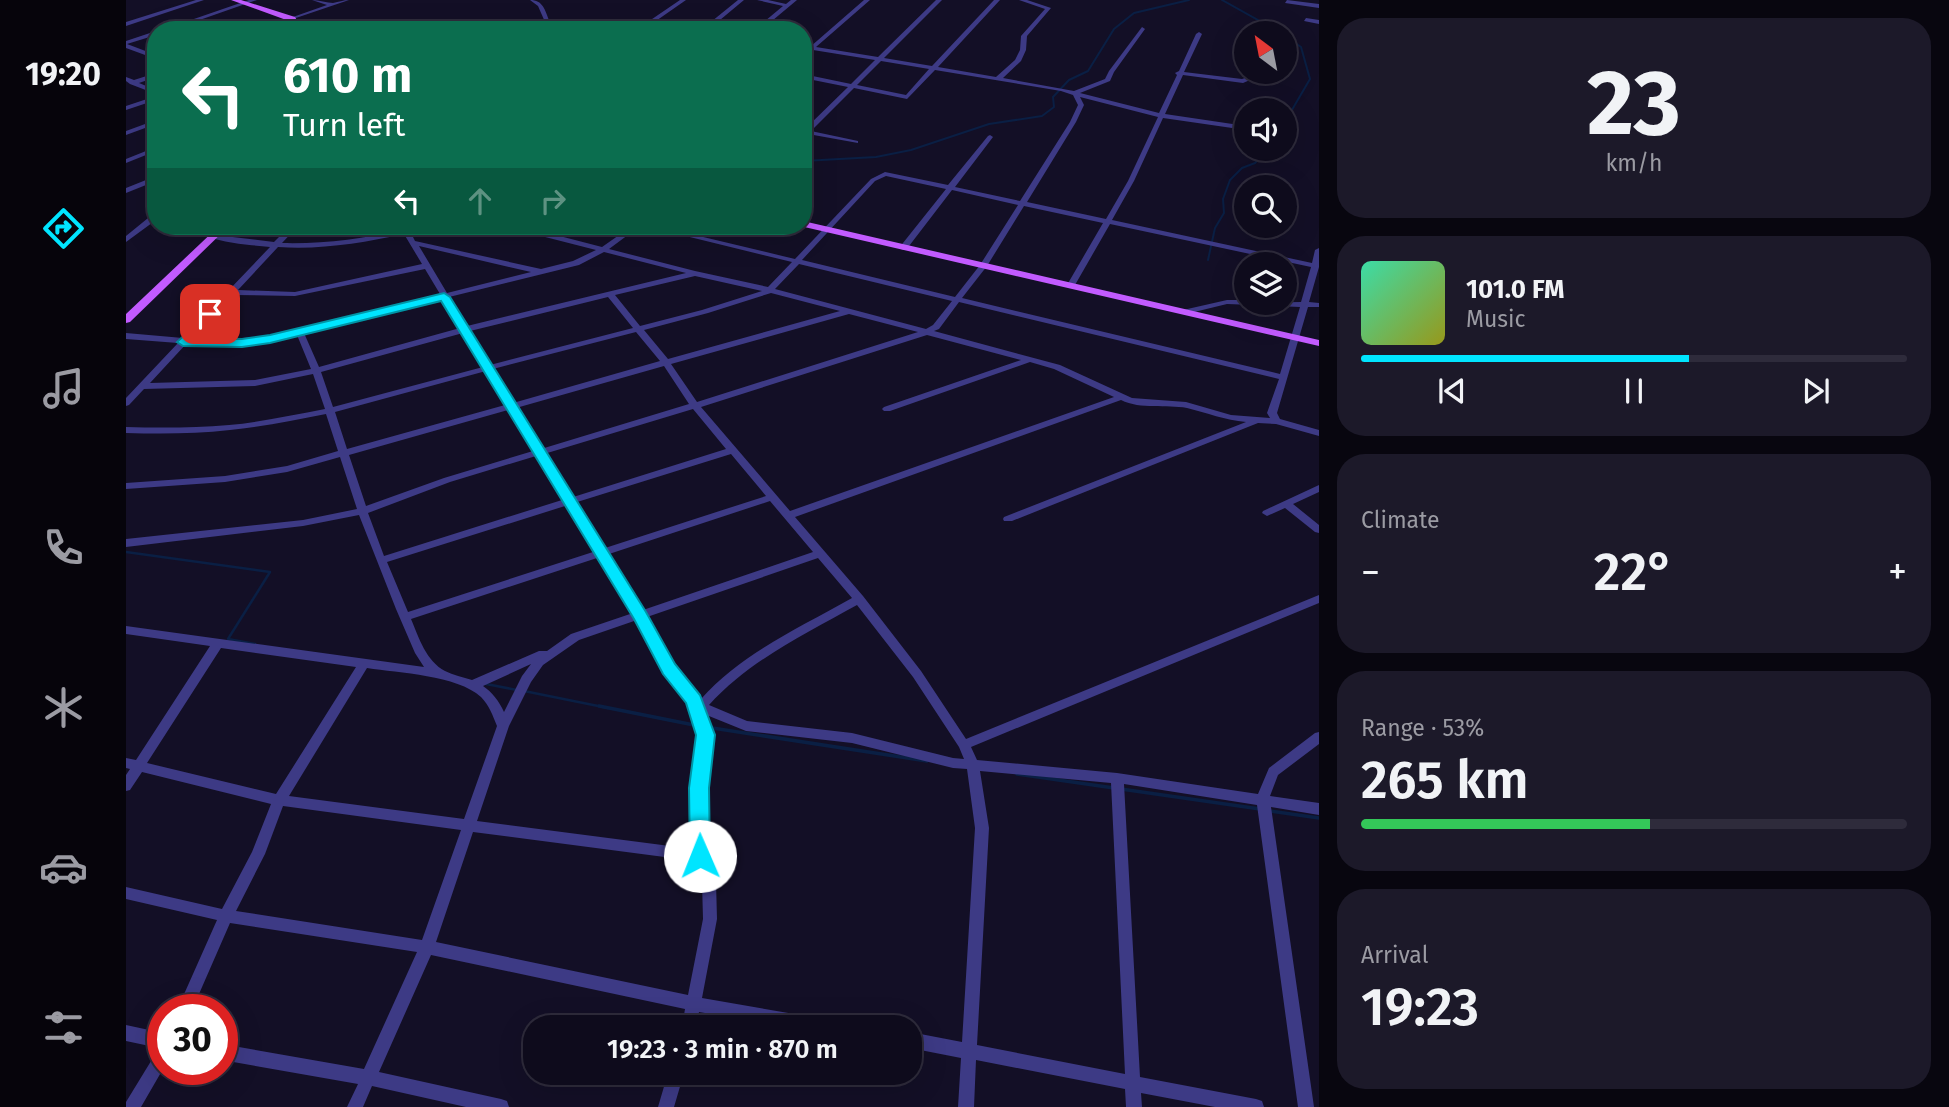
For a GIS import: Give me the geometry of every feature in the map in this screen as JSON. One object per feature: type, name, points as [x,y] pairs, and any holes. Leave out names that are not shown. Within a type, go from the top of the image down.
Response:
[{"type":"main road","points":[[234,0],[288,21]]},
{"type":"main road","points":[[812,226],[1319,343]]},
{"type":"main road","points":[[126,320],[214,235]]},
{"type":"street","points":[[126,24],[201,0]]},
{"type":"street","points":[[192,21],[254,0]]},
{"type":"street","points":[[315,0],[332,5]]},
{"type":"street","points":[[302,21],[346,0]]},
{"type":"street","points":[[533,0],[540,5],[547,21]]},
{"type":"street","points":[[652,21],[683,0]]},
{"type":"street","points":[[715,21],[741,0]]},
{"type":"street","points":[[760,0],[785,5]]},
{"type":"street","points":[[767,21],[793,0]]},
{"type":"street","points":[[812,48],[867,0]]},
{"type":"street","points":[[812,125],[939,0]]},
{"type":"street","points":[[812,78],[907,97],[997,0]]},
{"type":"street","points":[[997,79],[1020,59],[1025,48],[1024,36],[1048,8],[1022,0]]},
{"type":"street","points":[[1287,2],[1304,2],[1319,6]]},
{"type":"street","points":[[1306,20],[1319,22]]},
{"type":"street","points":[[1074,94],[1108,80],[1142,29]]},
{"type":"street","points":[[1071,285],[1108,221],[1199,34]]},
{"type":"street","points":[[126,45],[147,37]]},
{"type":"street","points":[[126,45],[147,53]]},
{"type":"street","points":[[812,48],[997,79],[1200,123],[1234,127]]},
{"type":"street","points":[[1178,73],[1234,80]]},
{"type":"street","points":[[126,86],[147,78]]},
{"type":"street","points":[[126,79],[147,88]]},
{"type":"street","points":[[126,543],[303,523],[363,511],[424,487],[927,332],[936,327],[983,266],[1073,122],[1081,105],[1074,94]]},
{"type":"street","points":[[126,108],[147,101]]},
{"type":"street","points":[[126,133],[147,125]]},
{"type":"street","points":[[812,134],[856,142]]},
{"type":"street","points":[[903,248],[990,137]]},
{"type":"street","points":[[126,161],[147,153]]},
{"type":"street","points":[[126,430],[174,434],[268,424],[752,298],[771,290],[825,229],[880,175],[897,175],[1316,266]]},
{"type":"street","points":[[126,191],[147,182]]},
{"type":"street","points":[[126,240],[147,224]]},
{"type":"street","points":[[126,233],[137,232]]},
{"type":"street","points":[[209,235],[275,245],[330,247],[377,235]]},
{"type":"street","points":[[126,403],[284,235]]},
{"type":"street","points":[[408,235],[598,552],[640,616],[669,669],[698,703],[723,719],[746,726],[852,738],[974,765],[1116,778],[1319,809]]},
{"type":"street","points":[[546,235],[694,274],[771,290],[1029,360],[1074,373],[1119,398],[1186,405],[1230,418],[1277,421],[1319,433]]},
{"type":"street","points":[[126,336],[183,342],[242,343],[300,333],[576,263],[623,235]]},
{"type":"street","points":[[687,235],[1283,377]]},
{"type":"street","points":[[412,242],[543,272]]},
{"type":"street","points":[[1277,421],[1272,413],[1306,306],[1319,250]]},
{"type":"street","points":[[230,292],[295,294],[426,266]]},
{"type":"street","points":[[142,386],[255,383],[316,371],[466,329],[694,274]]},
{"type":"street","points":[[608,293],[667,364],[695,405],[859,599],[917,674],[964,745],[974,765],[982,828],[966,1107]]},
{"type":"street","points":[[1186,312],[1227,302],[1319,305]]},
{"type":"street","points":[[126,486],[225,480],[287,470],[847,311]]},
{"type":"street","points":[[300,333],[330,409],[382,560],[423,657],[439,674]]},
{"type":"street","points":[[887,409],[1029,360]]},
{"type":"street","points":[[789,515],[1119,398]]},
{"type":"street","points":[[1008,519],[1256,421]]},
{"type":"street","points":[[382,560],[733,450]]},
{"type":"street","points":[[1266,513],[1319,488]]},
{"type":"street","points":[[406,617],[598,552],[773,497]]},
{"type":"street","points":[[1286,504],[1319,530]]},
{"type":"street","points":[[475,684],[555,649],[575,637],[820,553]]},
{"type":"street","points":[[698,703],[725,678],[859,599]]},
{"type":"street","points":[[964,745],[1319,600]]},
{"type":"street","points":[[126,630],[439,674],[475,684],[487,692],[498,707],[503,726]]},
{"type":"street","points":[[126,786],[133,764],[217,644]]},
{"type":"street","points":[[355,1107],[426,947],[503,726],[526,679],[555,649]]},
{"type":"street","points":[[191,994],[226,916],[258,854],[279,800],[364,664]]},
{"type":"street","points":[[693,1015],[710,919],[709,881],[700,856],[699,788],[705,735],[698,703]]},
{"type":"street","points":[[1306,1107],[1263,799],[1273,772],[1319,737]]},
{"type":"street","points":[[133,764],[279,800],[700,856]]},
{"type":"street","points":[[1116,778],[1134,1107]]},
{"type":"street","points":[[126,893],[226,916],[426,947],[760,1015]]},
{"type":"street","points":[[126,1033],[147,1038]]},
{"type":"street","points":[[922,1043],[1256,1107]]},
{"type":"street","points":[[238,1055],[370,1078],[501,1107]]},
{"type":"street","points":[[132,1107],[147,1081]]},
{"type":"street","points":[[666,1107],[672,1085]]},
{"type":"waterway","points":[[812,161],[876,157],[911,150],[989,124],[1042,116],[1054,107],[1053,97],[1069,80],[1088,71],[1114,29],[1134,13],[1189,0]]},
{"type":"waterway","points":[[1222,0],[1260,21]]},
{"type":"waterway","points":[[1297,44],[1301,47],[1310,79],[1297,101]]},
{"type":"waterway","points":[[1208,260],[1215,228],[1224,213],[1223,199],[1230,180],[1242,168],[1257,161]]},
{"type":"waterway","points":[[126,552],[270,572],[228,639],[255,644]]},
{"type":"waterway","points":[[486,684],[517,690]]},
{"type":"waterway","points":[[524,691],[608,708]]},
{"type":"waterway","points":[[599,706],[699,726]]},
{"type":"waterway","points":[[706,727],[927,761]]},
{"type":"waterway","points":[[1017,774],[1114,788]]},
{"type":"waterway","points":[[1121,789],[1260,809]]},
{"type":"waterway","points":[[1270,811],[1319,818]]},
{"type":"route","points":[[210,314],[183,342],[242,343],[270,339],[444,297],[466,329],[598,552],[640,616],[669,669],[694,700],[705,735],[699,788],[700,856]]}]
